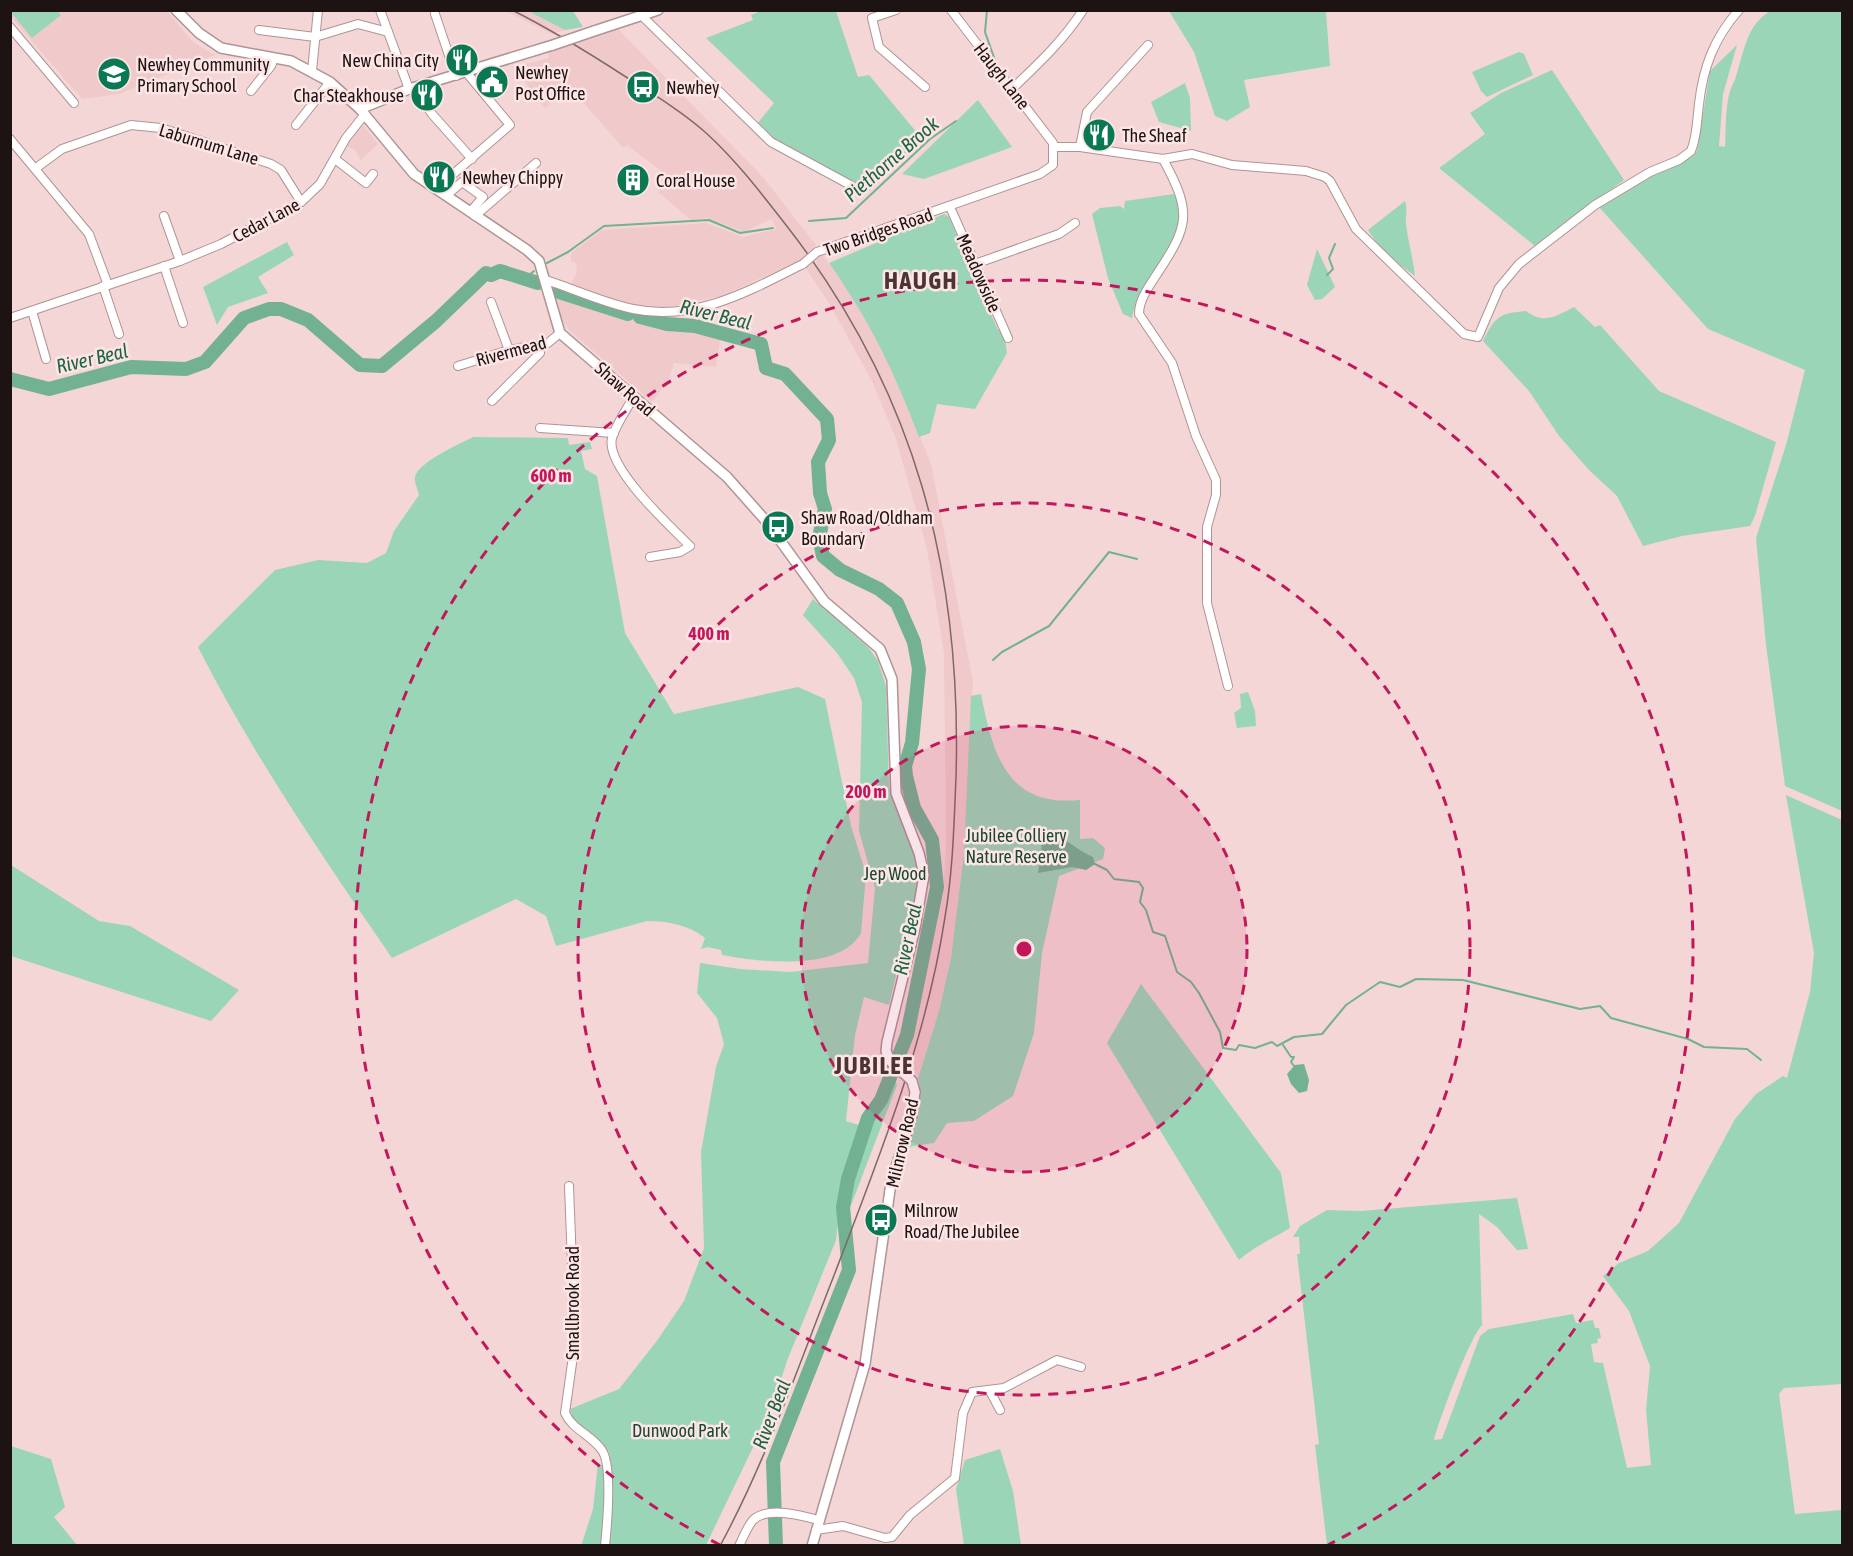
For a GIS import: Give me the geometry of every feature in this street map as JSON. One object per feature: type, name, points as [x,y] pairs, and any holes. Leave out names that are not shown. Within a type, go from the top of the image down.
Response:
[{"type":"main road","points":[[176,10],[199,33],[220,48],[291,61],[330,82],[362,111],[414,174],[527,250],[539,261],[560,333]]},
{"type":"main road","points":[[362,111],[411,88],[456,76],[658,10]]},
{"type":"main road","name":"Shaw Road","points":[[560,333],[735,486],[766,520],[824,601],[880,649],[891,679]]},
{"type":"main road","name":"Milnrow Road","points":[[812,1545],[863,1373],[874,1318],[891,1183],[912,1115],[915,1092],[912,1082],[890,1060],[886,1051],[915,928],[924,875],[919,853],[896,794],[891,679]]},
{"type":"street","points":[[312,72],[318,10]]},
{"type":"street","points":[[380,10],[411,88],[471,159]]},
{"type":"street","points":[[896,10],[872,18],[879,47],[925,87]]},
{"type":"street","name":"Haugh Lane","points":[[951,10],[1053,145]]},
{"type":"street","points":[[1012,89],[1064,37],[1083,10]]},
{"type":"street","points":[[1053,145],[1163,159],[1192,154],[1232,165],[1306,171],[1325,177],[1330,181],[1356,229],[1464,334],[1478,337],[1498,288],[1519,264],[1595,205],[1650,172],[1679,160],[1691,151],[1703,75],[1719,36],[1739,10]]},
{"type":"street","points":[[435,14],[456,76]]},
{"type":"street","points":[[642,16],[771,142],[854,187]]},
{"type":"street","points":[[259,30],[315,36],[358,24],[388,32]]},
{"type":"street","points":[[10,27],[74,102]]},
{"type":"street","points":[[1080,147],[1087,112],[1148,45]]},
{"type":"street","points":[[252,91],[271,66],[274,58]]},
{"type":"street","points":[[436,188],[510,125],[466,72]]},
{"type":"street","points":[[296,124],[330,82]]},
{"type":"street","name":"Cedar Lane","points":[[10,318],[180,261],[221,244],[301,202],[317,189],[362,111]]},
{"type":"street","name":"Laburnum Lane","points":[[36,168],[62,149],[120,128],[146,125],[271,164],[281,170],[301,202]]},
{"type":"street","points":[[10,139],[89,234],[106,286],[118,334]]},
{"type":"street","name":"Two Bridges Road","points":[[546,280],[631,309],[675,313],[698,310],[723,302],[803,264],[817,252],[1040,174],[1053,165],[1053,145]]},
{"type":"street","points":[[335,159],[366,183],[373,174]]},
{"type":"street","points":[[1163,159],[1182,201],[1183,227],[1144,293],[1139,314],[1172,363],[1196,436],[1216,480],[1216,495],[1207,527],[1207,603],[1228,686]]},
{"type":"street","points":[[473,214],[536,163]]},
{"type":"street","points":[[447,195],[462,182],[483,197],[473,214]]},
{"type":"street","name":"Meadowside","points":[[950,207],[1008,338]]},
{"type":"street","points":[[164,216],[180,261]]},
{"type":"street","points":[[975,264],[1059,234],[1075,223]]},
{"type":"street","points":[[164,266],[183,323]]},
{"type":"street","points":[[491,302],[509,350]]},
{"type":"street","points":[[32,311],[46,359]]},
{"type":"street","name":"Rivermead","points":[[458,366],[509,350],[548,343],[560,333]]},
{"type":"street","points":[[492,401],[540,353],[540,344]]},
{"type":"street","points":[[634,396],[614,433],[611,448],[617,464],[643,497],[690,546],[680,552],[650,557]]},
{"type":"street","points":[[540,428],[614,433]]},
{"type":"street","name":"Smallbrook Road","points":[[569,1186],[575,1342],[574,1366],[565,1413],[568,1421],[601,1448],[606,1456],[608,1501],[605,1545]]},
{"type":"street","points":[[739,1545],[751,1523],[763,1515],[783,1514],[817,1525],[843,1526],[885,1538],[892,1537],[910,1515],[955,1478],[967,1399],[975,1390],[990,1391],[1004,1388],[1057,1360],[1082,1367]]},
{"type":"street","points":[[990,1391],[1000,1410]]},
{"type":"shaded area","name":"Newhey Community Primary School","points":[[10,11],[167,11],[193,42],[215,55],[119,94],[82,99],[11,17]]},
{"type":"shaded area","points":[[506,11],[528,11],[565,30],[552,34]]},
{"type":"shaded area","points":[[618,29],[762,176],[816,245],[801,260],[722,296],[656,310],[571,284],[576,274],[577,263],[571,262],[571,253],[602,230],[706,223],[743,237],[777,229],[771,219],[744,232],[708,218],[691,220],[658,192],[669,177],[627,145],[623,148],[570,87],[545,108],[513,67],[549,58],[547,51]]},
{"type":"shaded area","points":[[362,124],[378,144],[361,160],[355,150],[347,146],[355,130]]},
{"type":"shaded area","points":[[821,253],[860,306],[893,369],[931,464],[973,682],[964,853],[951,958],[939,1011],[918,1076],[903,1060],[913,1033],[943,896],[946,843],[944,653],[927,549],[896,439],[872,381],[829,303],[805,267]]},
{"type":"shaded area","points":[[555,292],[657,324],[700,329],[721,335],[716,367],[674,363],[668,381],[652,402],[570,331],[561,318]]},
{"type":"shaded area","points":[[1044,830],[1058,835],[1093,857],[1095,864],[1086,870],[1072,867],[1038,873]]},
{"type":"shaded area","points":[[1304,1064],[1309,1080],[1307,1091],[1299,1093],[1291,1084],[1287,1074],[1295,1065]]},
{"type":"green space","points":[[1772,10],[1842,11],[1842,811],[1785,786],[1766,645],[1756,538],[1786,445],[1805,370],[1708,329],[1599,207],[1651,175],[1691,157],[1697,151],[1710,71],[1737,45],[1723,94],[1719,146],[1725,147],[1728,98],[1748,37],[1757,22]]},
{"type":"green space","points":[[10,11],[57,11],[61,15],[32,38]]},
{"type":"green space","points":[[528,11],[573,11],[583,27],[565,30]]},
{"type":"green space","points":[[761,11],[836,11],[858,77],[869,75],[923,140],[869,191],[771,137],[756,125],[774,103],[706,38],[753,20],[751,15]]},
{"type":"green space","points":[[1169,11],[1326,11],[1330,66],[1244,80],[1250,107],[1227,121],[1215,116],[1194,52]]},
{"type":"green space","points":[[1519,52],[1524,54],[1533,75],[1487,97],[1481,91],[1472,72]]},
{"type":"green space","points":[[1552,70],[1624,180],[1535,246],[1439,168],[1485,134],[1470,113],[1501,93]]},
{"type":"green space","points":[[1185,83],[1190,98],[1191,131],[1159,122],[1151,102]]},
{"type":"green space","points":[[978,100],[1012,147],[924,179],[902,174]]},
{"type":"green space","points":[[1174,194],[1180,208],[1180,223],[1165,256],[1144,288],[1132,318],[1123,314],[1108,278],[1092,214],[1100,208],[1120,206],[1124,209],[1125,201]]},
{"type":"green space","points":[[1405,201],[1406,224],[1415,276],[1395,261],[1368,230]]},
{"type":"green space","points":[[944,214],[949,217],[997,328],[1005,339],[1007,353],[975,409],[937,404],[930,433],[919,437],[880,347],[857,305],[829,263]]},
{"type":"green space","points":[[287,242],[294,255],[258,277],[268,293],[228,307],[217,325],[203,287]]},
{"type":"green space","points":[[1317,249],[1335,287],[1322,299],[1315,300],[1307,285]]},
{"type":"green space","points":[[1574,307],[1595,327],[1600,325],[1659,391],[1776,442],[1755,516],[1750,526],[1682,536],[1643,546],[1617,496],[1590,471],[1559,436],[1529,391],[1483,341],[1495,321],[1504,315],[1526,311],[1539,318],[1550,318]]},
{"type":"green space","points":[[473,437],[568,438],[569,445],[590,442],[592,449],[581,451],[585,469],[597,476],[625,633],[674,714],[798,687],[825,699],[851,826],[866,874],[861,933],[851,945],[836,954],[818,959],[756,960],[722,955],[721,950],[708,947],[701,949],[705,938],[692,930],[670,923],[647,921],[556,946],[546,916],[516,899],[392,958],[266,767],[198,647],[275,570],[318,560],[367,563],[386,553],[394,531],[419,495],[415,479],[418,471],[440,454]]},
{"type":"green space","name":"Dunwood Park","points":[[813,599],[868,647],[878,661],[886,686],[889,787],[921,871],[889,1005],[864,997],[855,1035],[846,1121],[862,1126],[842,1186],[836,1240],[787,1361],[771,1410],[706,1545],[608,1545],[610,1456],[607,1449],[573,1419],[570,1409],[619,1389],[656,1342],[684,1301],[704,1248],[701,1152],[716,1067],[724,1044],[717,1018],[697,993],[700,963],[740,969],[790,972],[868,963],[875,888],[859,831],[862,702],[854,678],[837,653],[803,615]]},
{"type":"green space","points":[[1248,692],[1255,711],[1256,726],[1237,728],[1234,713],[1241,708],[1240,694]]},
{"type":"green space","name":"Jubilee Colliery Nature Reserve","points":[[981,694],[991,737],[1007,772],[1019,785],[1035,795],[1055,800],[1080,800],[1080,839],[1093,838],[1105,848],[1103,859],[1059,876],[1042,953],[1034,1033],[1013,1096],[974,1121],[947,1123],[934,1143],[908,1147],[918,1113],[921,1092],[918,1078],[939,1011],[951,958],[964,853],[971,696]]},
{"type":"green space","points":[[1786,795],[1842,820],[1842,1384],[1784,1388],[1779,1394],[1795,1514],[1842,1510],[1842,1545],[1327,1545],[1315,1445],[1319,1444],[1297,1254],[1300,1254],[1299,1237],[1293,1237],[1300,1226],[1327,1210],[1361,1211],[1517,1198],[1528,1249],[1517,1250],[1497,1227],[1479,1214],[1482,1325],[1463,1361],[1434,1440],[1442,1439],[1480,1336],[1489,1329],[1573,1314],[1576,1323],[1593,1320],[1595,1328],[1599,1328],[1601,1338],[1597,1339],[1598,1343],[1591,1344],[1594,1362],[1603,1363],[1627,1468],[1651,1465],[1646,1410],[1650,1366],[1629,1311],[1603,1276],[1619,1263],[1648,1251],[1679,1223],[1735,1119],[1756,1094],[1783,1076],[1787,1078],[1810,992],[1814,953]]},
{"type":"green space","points":[[11,865],[99,921],[130,926],[239,990],[211,1021],[11,956]]},
{"type":"green space","points":[[1141,984],[1281,1173],[1290,1228],[1239,1260],[1107,1043]]},
{"type":"green space","points":[[895,1081],[897,1085],[850,1208],[848,1185],[872,1119],[884,1106]]},
{"type":"green space","points":[[11,1446],[51,1459],[65,1507],[54,1517],[77,1545],[11,1545]]},
{"type":"green space","points":[[1000,1449],[1013,1491],[1021,1545],[964,1545],[956,1489],[965,1460]]},
{"type":"green space","points":[[598,1463],[604,1467],[605,1516],[602,1545],[581,1546],[593,1509]]},
{"type":"waterway","name":"Piethorne Brook","points":[[987,10],[985,32],[996,63]]},
{"type":"waterway","name":"Piethorne Brook","points":[[809,221],[846,218],[930,139],[956,121]]},
{"type":"waterway","name":"Piethorne Brook","points":[[547,263],[568,252],[604,226],[709,220],[740,233],[773,228]]},
{"type":"waterway","points":[[1327,275],[1333,269],[1329,258],[1335,244]]},
{"type":"waterway","name":"River Beal","points":[[10,379],[49,389],[131,367],[186,369],[205,362],[244,318],[269,309],[281,309],[308,320],[360,365],[382,366],[436,321],[486,273],[491,275],[500,271],[538,283]]},
{"type":"waterway","name":"Piethorne Brook","points":[[523,280],[534,271]]},
{"type":"waterway","name":"River Beal","points":[[556,291],[628,314]]},
{"type":"waterway","name":"River Beal","points":[[640,317],[667,324],[695,326],[761,344],[766,368],[785,374],[827,419],[829,440],[818,462],[820,493],[825,509],[819,538],[823,556],[840,570],[879,589],[897,603],[914,642],[919,669],[912,743],[905,766],[914,808],[932,840],[937,887],[907,1035],[881,1100],[868,1118],[848,1179],[843,1207],[849,1270],[773,1462],[776,1546]]},
{"type":"waterway","points":[[993,660],[1002,652],[1049,626],[1109,552],[1137,559]]},
{"type":"waterway","points":[[1095,864],[1107,870],[1114,879],[1139,882],[1143,888],[1140,902],[1146,910],[1153,932],[1165,936],[1177,972],[1191,982],[1199,993],[1220,1032],[1223,1048],[1236,1050],[1239,1045],[1255,1048],[1272,1042],[1277,1046],[1294,1037],[1322,1034],[1346,1005],[1380,982],[1400,987],[1416,979],[1463,980],[1580,1009],[1600,1006],[1611,1018],[1688,1039],[1704,1047],[1747,1049],[1761,1060]]},
{"type":"waterway","points":[[1283,1045],[1291,1057],[1294,1057],[1291,1062],[1294,1066]]},
{"type":"tram line","points":[[512,10],[598,59],[667,103],[705,132],[758,189],[831,288],[868,352],[898,418],[922,485],[939,555],[950,627],[956,701],[953,847],[945,917],[926,1010],[899,1100],[833,1278],[767,1447],[720,1546]]},
{"type":"place","name":"New China City","points":[[462,60]]},
{"type":"place","name":"Newhey Community Primary School","points":[[114,74]]},
{"type":"place","name":"Newhey Post Office","points":[[492,82]]},
{"type":"place","name":"Newhey","points":[[643,87]]},
{"type":"place","name":"Char Steakhouse","points":[[427,95]]},
{"type":"place","name":"The Sheaf","points":[[1099,135]]},
{"type":"place","name":"Newhey Chippy","points":[[439,177]]},
{"type":"place","name":"Coral House","points":[[633,180]]},
{"type":"place","name":"Shaw Road/Oldham Boundary","points":[[778,527]]},
{"type":"place","name":"Milnrow Road/The Jubilee","points":[[881,1220]]},
{"type":"district","name":"HAUGH","points":[[921,280]]},
{"type":"district","name":"JUBILEE","points":[[874,1065]]},
{"type":"park label","name":"Jep Wood","points":[[895,873]]}]
